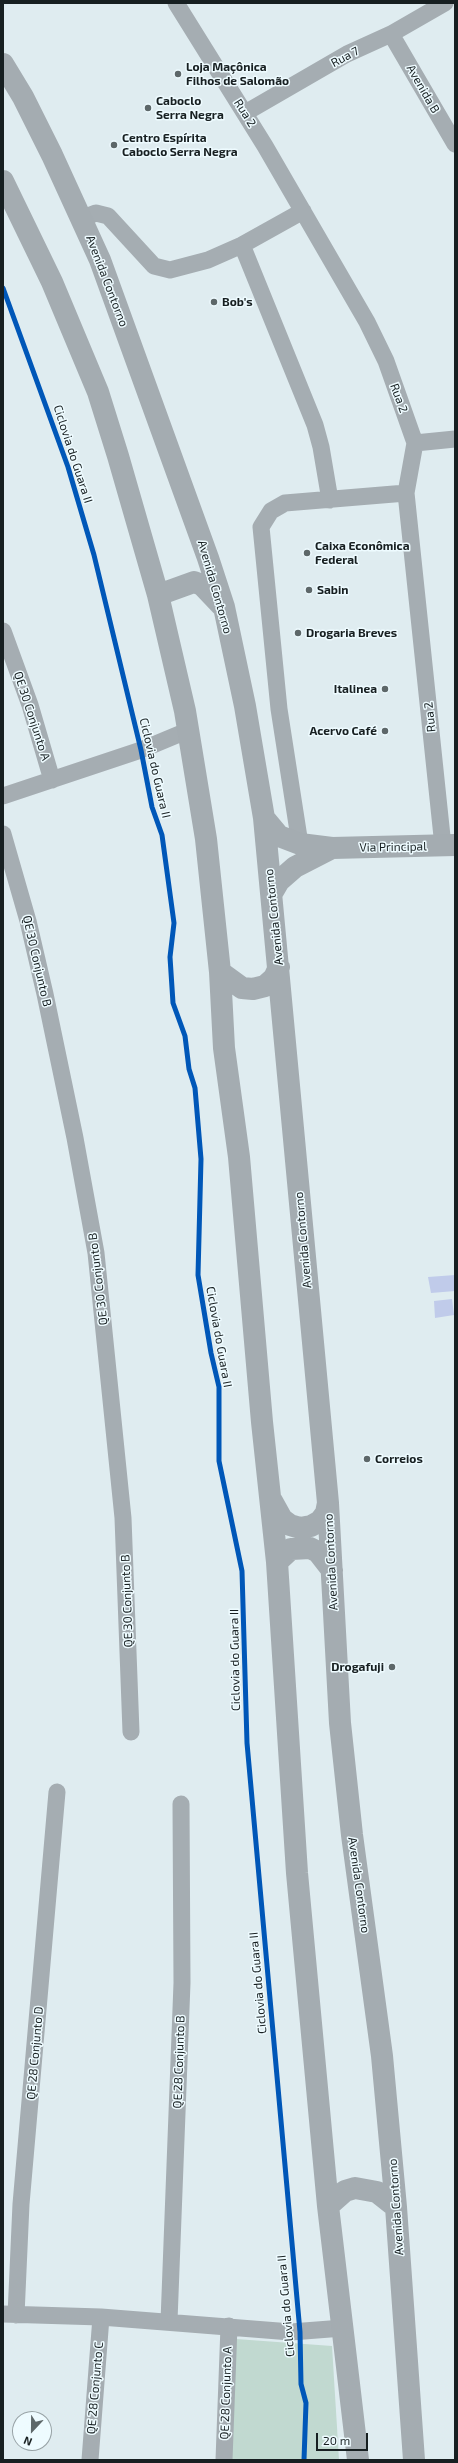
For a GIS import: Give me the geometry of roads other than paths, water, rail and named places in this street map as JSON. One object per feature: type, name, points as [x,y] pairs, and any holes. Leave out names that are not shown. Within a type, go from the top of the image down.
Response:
[{"type":"main road","name":"Avenida Contorno","points":[[3,64],[23,97],[83,218],[100,260],[208,558],[224,608],[244,706],[264,818],[328,1503],[340,1723],[352,1835],[382,2056],[396,2207],[414,2460]]},
{"type":"main road","points":[[3,181],[50,276],[98,392],[158,595],[189,730],[206,839],[220,972],[224,1048],[239,1157],[262,1422],[278,1562],[297,1873],[328,2206],[358,2460]]},
{"type":"main road","points":[[158,595],[194,582],[202,585],[224,608]]},
{"type":"main road","name":"Via Principal","points":[[264,818],[279,836],[300,844],[332,848],[449,846]]},
{"type":"main road","name":"Via Principal","points":[[272,893],[279,881],[295,867],[332,848]]},
{"type":"main road","points":[[220,972],[242,988],[253,989],[265,986],[274,978],[279,967]]},
{"type":"main road","points":[[272,1500],[282,1519],[290,1525],[300,1528],[311,1526],[320,1521],[326,1513],[328,1503]]},
{"type":"main road","points":[[278,1562],[291,1549],[310,1548],[318,1552],[332,1570]]},
{"type":"main road","points":[[328,2206],[345,2192],[356,2188],[377,2192],[396,2207]]},
{"type":"street","name":"Rua 2","points":[[176,3],[245,113],[380,346],[416,442],[406,493],[449,846]]},
{"type":"street","name":"Rua 7","points":[[245,113],[348,54],[391,34],[445,3]]},
{"type":"street","name":"Avenida B","points":[[391,34],[455,144]]},
{"type":"street","points":[[83,218],[96,213],[108,216],[144,257],[162,269],[180,268],[208,260],[242,245],[303,211]]},
{"type":"street","points":[[242,245],[315,426],[322,447],[330,500]]},
{"type":"street","points":[[416,442],[455,439]]},
{"type":"street","points":[[300,844],[279,709],[261,527],[271,511],[277,506],[298,501],[330,500],[406,493]]},
{"type":"street","name":"QE 30 Conjunto A","points":[[3,630],[30,705],[52,780]]},
{"type":"street","points":[[3,796],[141,750],[189,730]]},
{"type":"street","name":"QE 30 Conjunto B","points":[[3,834],[28,921],[45,994],[75,1138],[96,1253],[123,1518],[131,1732]]},
{"type":"street","name":"QE 28 Conjunto D","points":[[10,2314],[57,1792]]},
{"type":"street","name":"QE 28 Conjunto B","points":[[169,2321],[182,1983],[181,1804]]},
{"type":"street","points":[[10,2314],[169,2321],[290,2332],[343,2328]]},
{"type":"street","name":"QE 28 Conjunto C","points":[[90,2460],[101,2317]]},
{"type":"street","name":"QE 28 Conjunto A","points":[[224,2460],[229,2326]]},
{"type":"water","points":[[455,1275],[455,1291],[431,1293],[428,1277]]},
{"type":"water","points":[[452,1299],[454,1315],[435,1318],[434,1301]]},
{"type":"place","name":"Loja Maçônica Filhos de Salomão","points":[[178,74]]},
{"type":"place","name":"Caboclo Serra Negra","points":[[148,108]]},
{"type":"place","name":"Centro Espírita Caboclo Serra Negra","points":[[114,145]]},
{"type":"place","name":"Bob's","points":[[214,302]]},
{"type":"place","name":"Caixa Econômica Federal","points":[[307,553]]},
{"type":"place","name":"Sabin","points":[[309,590]]},
{"type":"place","name":"Drogaria Breves","points":[[298,633]]},
{"type":"place","name":"Italinea","points":[[385,689]]},
{"type":"place","name":"Acervo Café","points":[[385,731]]},
{"type":"place","name":"Correios","points":[[367,1459]]},
{"type":"place","name":"Drogafuji","points":[[392,1667]]}]
